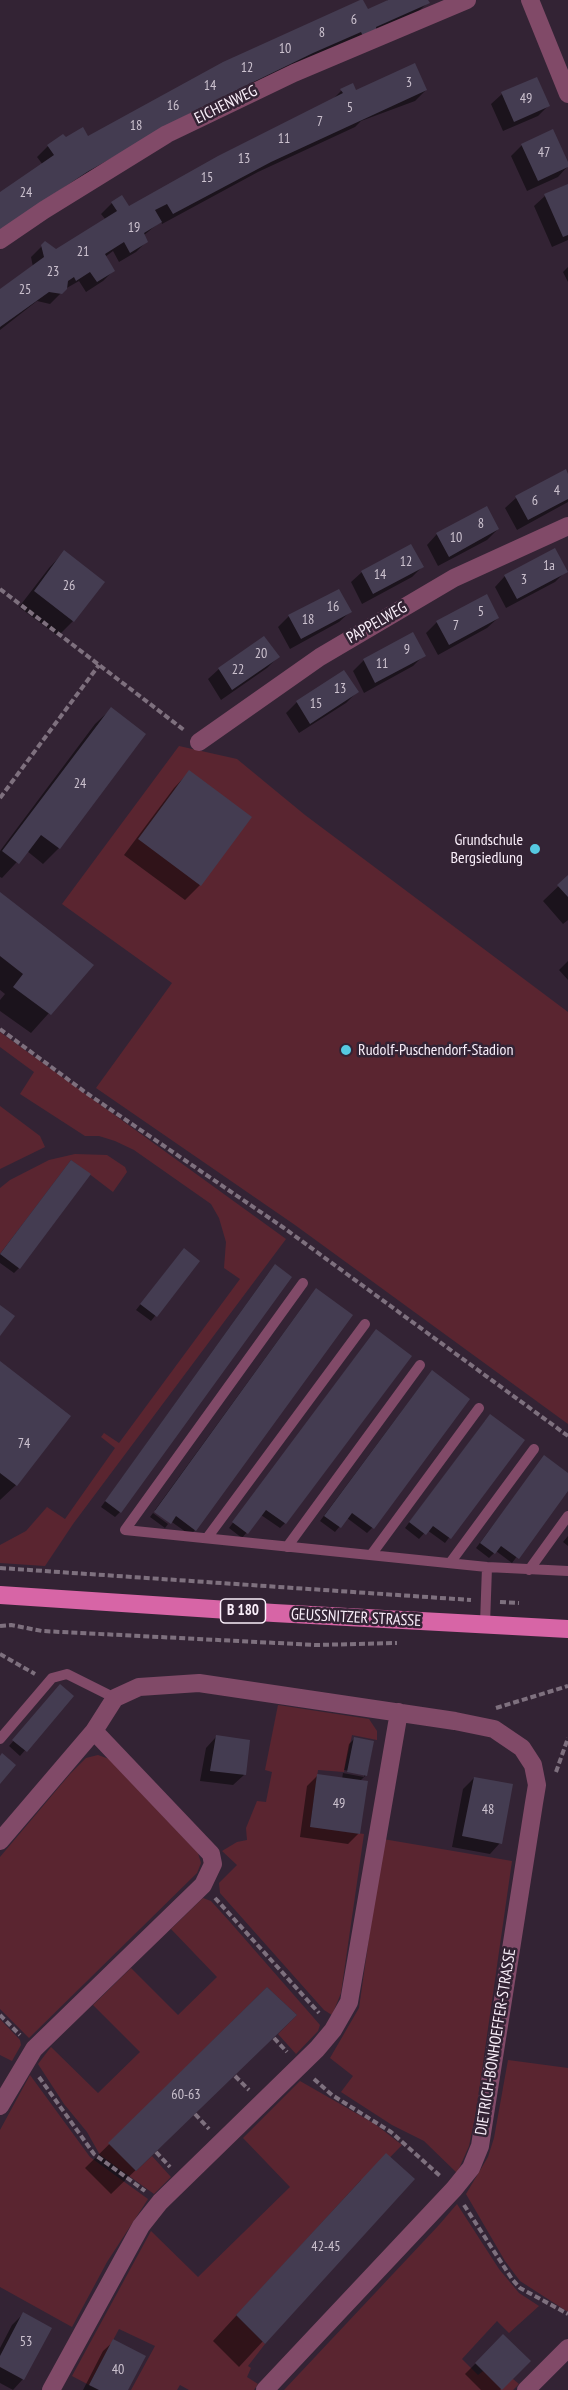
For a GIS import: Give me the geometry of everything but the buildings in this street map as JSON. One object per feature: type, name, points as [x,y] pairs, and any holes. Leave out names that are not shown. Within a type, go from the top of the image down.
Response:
[{"type":"main road","name":"GEUSSNITZER STRASSE","points":[[0,1595],[262,1613],[568,1629]]},
{"type":"street","name":"EICHENWEG","points":[[0,240],[167,134],[294,73],[467,0]]},
{"type":"street","points":[[530,0],[568,94]]},
{"type":"street","name":"PAPPELWEG","points":[[198,742],[320,657],[445,584],[568,526]]},
{"type":"street","name":"DIETRICH-BONHOEFFER-STRASSE","points":[[115,1698],[139,1687],[199,1683],[399,1712],[494,1729],[522,1748],[533,1765],[537,1785],[480,2146],[471,2168],[454,2189],[265,2390]]},
{"type":"street","points":[[0,1840],[94,1731],[115,1698]]},
{"type":"street","points":[[51,2390],[141,2226],[160,2202],[300,2066],[333,2030],[348,2002],[399,1712]]},
{"type":"street","points":[[0,2106],[30,2054],[68,2022],[149,1943],[203,1885],[213,1864],[211,1854],[94,1731]]},
{"type":"street","points":[[526,2390],[568,2348]]},
{"type":"lane","points":[[303,1283],[125,1530],[487,1567],[568,1571]]},
{"type":"lane","points":[[207,1538],[365,1324]]},
{"type":"lane","points":[[287,1546],[420,1365]]},
{"type":"lane","points":[[371,1555],[479,1408]]},
{"type":"lane","points":[[450,1563],[534,1449]]},
{"type":"lane","points":[[530,1570],[568,1516]]},
{"type":"lane","points":[[485,1624],[487,1567]]},
{"type":"lane","points":[[0,1739],[52,1678],[67,1674],[115,1698]]},
{"type":"path","points":[[0,589],[198,742]]},
{"type":"path","points":[[0,798],[99,665]]},
{"type":"path","points":[[0,1029],[85,1092],[284,1228],[568,1436]]},
{"type":"path","points":[[0,1568],[526,1604]]},
{"type":"path","points":[[0,1626],[11,1625],[42,1631],[304,1645],[403,1642]]},
{"type":"path","points":[[0,1654],[49,1681]]},
{"type":"path","points":[[489,1710],[568,1686]]},
{"type":"path","points":[[203,1885],[333,2030]]},
{"type":"path","points":[[0,2015],[30,2054],[94,2154],[160,2202]]},
{"type":"path","points":[[300,2066],[332,2095],[391,2132],[454,2189],[520,2288],[568,2314]]},
{"type":"shaded area","name":"Rudolf-Puschendorf-Stadion","points":[[179,746],[237,759],[305,815],[568,1012],[568,1424],[295,1225],[96,1088],[172,983],[62,904]]},
{"type":"shaded area","points":[[0,1032],[286,1239],[73,1524],[45,1566],[0,1563],[0,1545],[26,1531],[47,1507],[65,1519],[115,1448],[101,1437],[104,1433],[119,1443],[240,1279],[224,1268],[226,1242],[219,1218],[211,1204],[134,1150],[99,1136],[85,1136],[20,1094],[34,1072],[0,1047]]},
{"type":"shaded area","points":[[0,1106],[40,1136],[45,1147],[0,1169]]},
{"type":"shaded area","points":[[75,1154],[107,1155],[125,1167],[127,1172],[113,1192],[71,1160],[0,1254],[0,1188],[10,1180],[49,1160]]},
{"type":"shaded area","points":[[278,1705],[369,1719],[377,1731],[377,1740],[352,1735],[344,1772],[318,1770],[310,1826],[364,1834],[341,1993],[332,2015],[324,2010],[220,1893],[219,1883],[237,1865],[222,1851],[237,1842],[247,1840],[246,1828],[257,1801],[266,1802],[272,1772],[265,1770]]},
{"type":"shaded area","points":[[98,1755],[109,1759],[198,1853],[201,1863],[197,1873],[29,2038],[0,2009],[0,1857],[70,1774],[86,1758]]},
{"type":"shaded area","points":[[383,1839],[512,1861],[476,2112],[469,2146],[457,2173],[424,2141],[392,2125],[341,2092],[353,2076],[330,2058],[359,2008]]},
{"type":"shaded area","points":[[203,1898],[211,1901],[320,2025],[318,2031],[296,2054],[278,2034],[297,2015],[267,1987],[109,2143],[136,2171],[152,2156],[171,2177],[154,2194],[100,2155],[87,2132],[64,2104],[38,2064],[51,2047],[98,2093],[140,2052],[93,2005],[131,1968],[178,2015],[217,1977],[171,1929]]},
{"type":"shaded area","points":[[0,2019],[20,2040],[21,2045],[12,2061],[0,2055]]},
{"type":"shaded area","points":[[508,2060],[568,2068],[568,2312],[520,2281],[505,2261],[466,2194],[488,2157],[494,2138]]},
{"type":"shaded area","points":[[30,2075],[90,2157],[148,2199],[107,2262],[72,2327],[0,2287],[0,2130]]},
{"type":"shaded area","points":[[300,2081],[375,2124],[402,2145],[236,2315],[265,2344],[248,2366],[251,2368],[247,2377],[258,2384],[254,2390],[189,2390],[180,2385],[177,2390],[131,2390],[155,2346],[119,2329],[89,2385],[72,2376],[151,2231],[198,2277],[290,2187],[243,2138]]},
{"type":"shaded area","points":[[457,2204],[499,2269],[519,2293],[539,2306],[509,2333],[497,2321],[462,2359],[478,2375],[483,2371],[513,2379],[519,2384],[513,2390],[284,2390],[439,2225]]},
{"type":"place","name":"Grundschule Bergsiedlung","points":[[535,849]]},
{"type":"place","name":"Rudolf-Puschendorf-Stadion","points":[[346,1050]]}]
